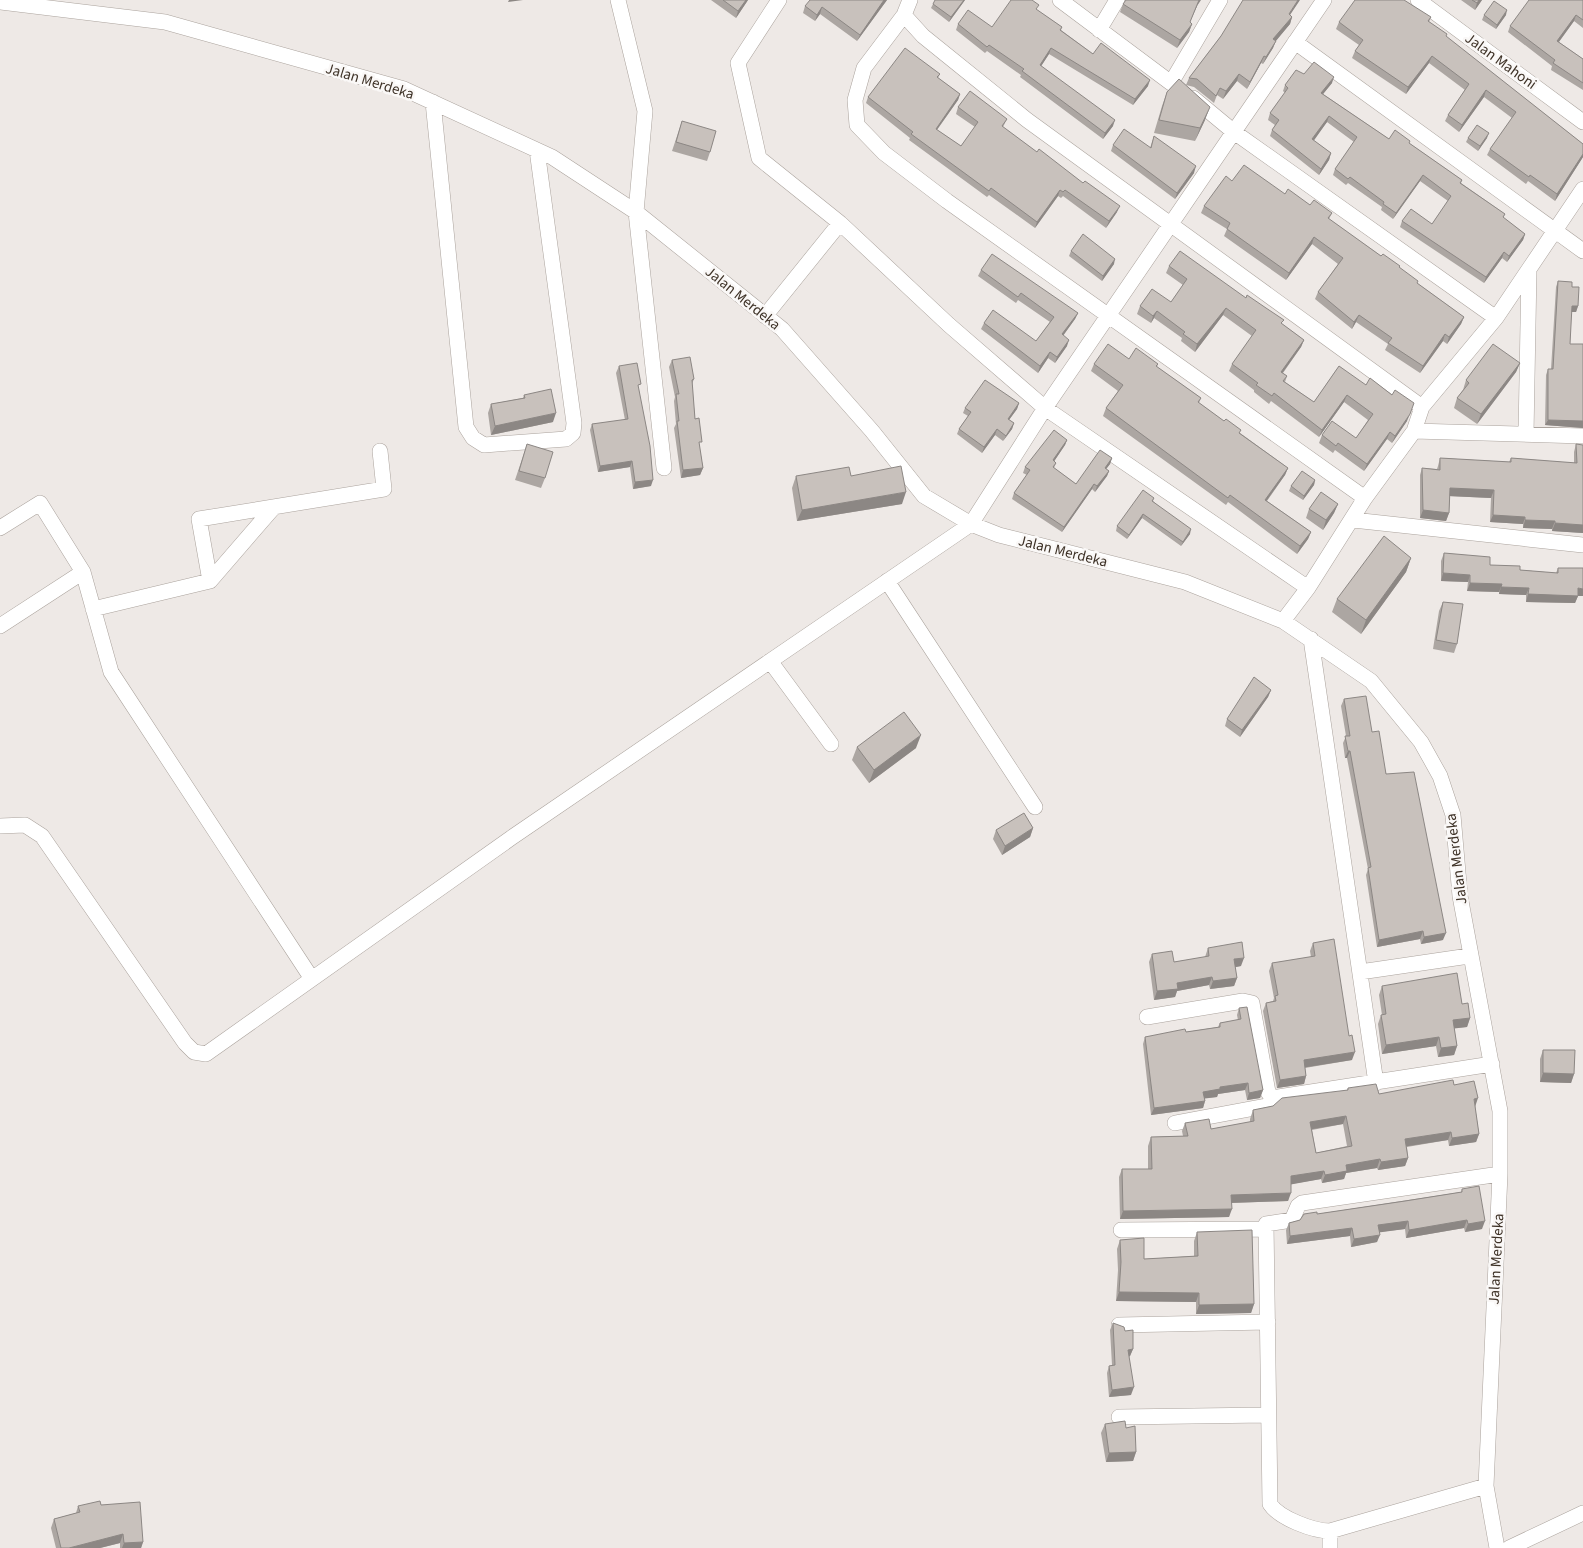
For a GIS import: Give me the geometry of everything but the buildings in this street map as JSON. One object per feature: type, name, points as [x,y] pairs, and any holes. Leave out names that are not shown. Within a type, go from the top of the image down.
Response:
[{"type":"street","points":[[779,0],[738,63],[759,158],[840,223],[949,326],[1045,408],[1308,588]]},
{"type":"street","points":[[910,0],[904,15],[864,68],[855,100],[857,125],[884,153],[947,201],[1365,498]]},
{"type":"street","points":[[1060,0],[1171,83],[1220,0]]},
{"type":"street","points":[[1099,30],[1117,0]]},
{"type":"street","points":[[0,826],[25,825],[42,836],[194,1052],[206,1054],[511,838],[971,524],[1045,408],[1324,0]]},
{"type":"street","name":"Jalan Mahoni","points":[[1418,0],[1583,122]]},
{"type":"street","name":"Jalan Merdeka","points":[[0,2],[96,7],[164,22],[404,89],[538,150],[552,157],[636,212],[765,316],[795,344],[872,431],[924,496],[971,524],[999,535],[1185,582],[1283,621],[1371,681],[1421,742],[1440,776],[1453,816],[1460,896],[1500,1110],[1500,1174],[1486,1486],[1496,1548]]},
{"type":"street","points":[[623,2],[645,111],[636,212],[664,468]]},
{"type":"street","points":[[904,15],[923,36],[1027,120],[1170,226],[1422,407]]},
{"type":"street","points":[[1295,42],[1554,231],[1583,250]]},
{"type":"street","points":[[1188,94],[1234,132],[1496,318]]},
{"type":"street","points":[[433,102],[466,427],[473,438],[484,445],[566,438],[573,433],[574,423],[538,150]]},
{"type":"street","points":[[1283,621],[1308,588],[1353,520],[1365,498],[1414,431],[1422,407],[1496,318],[1583,189]]},
{"type":"street","points":[[765,316],[840,223]]},
{"type":"street","points":[[1526,434],[1529,269]]},
{"type":"street","points":[[1414,431],[1583,436]]},
{"type":"street","points":[[210,581],[199,519],[384,489],[380,451]]},
{"type":"street","points":[[0,528],[40,503],[83,572],[111,672],[312,979]]},
{"type":"street","points":[[93,609],[210,581],[274,507]]},
{"type":"street","points":[[1353,520],[1583,545]]},
{"type":"street","points":[[0,626],[83,572]]},
{"type":"street","points":[[887,581],[1035,807]]},
{"type":"street","points":[[1311,639],[1376,1083]]},
{"type":"street","points":[[770,661],[831,744]]},
{"type":"street","points":[[1360,972],[1470,956]]},
{"type":"street","points":[[1147,1018],[1243,1001],[1252,1002],[1268,1092],[1272,1098]]},
{"type":"street","points":[[1272,1098],[1492,1064]]},
{"type":"street","points":[[1175,1124],[1266,1106],[1270,1104],[1272,1098]]},
{"type":"street","points":[[1486,1486],[1330,1531],[1315,1530],[1278,1513],[1270,1504],[1267,1415],[1266,1224],[1292,1220],[1298,1206],[1302,1203],[1500,1174]]},
{"type":"street","points":[[1121,1230],[1266,1229]]},
{"type":"street","points":[[1119,1325],[1268,1322]]},
{"type":"street","points":[[1118,1417],[1267,1415]]},
{"type":"street","points":[[1509,1548],[1583,1512]]},
{"type":"street","points":[[1330,1531],[1330,1548]]}]
